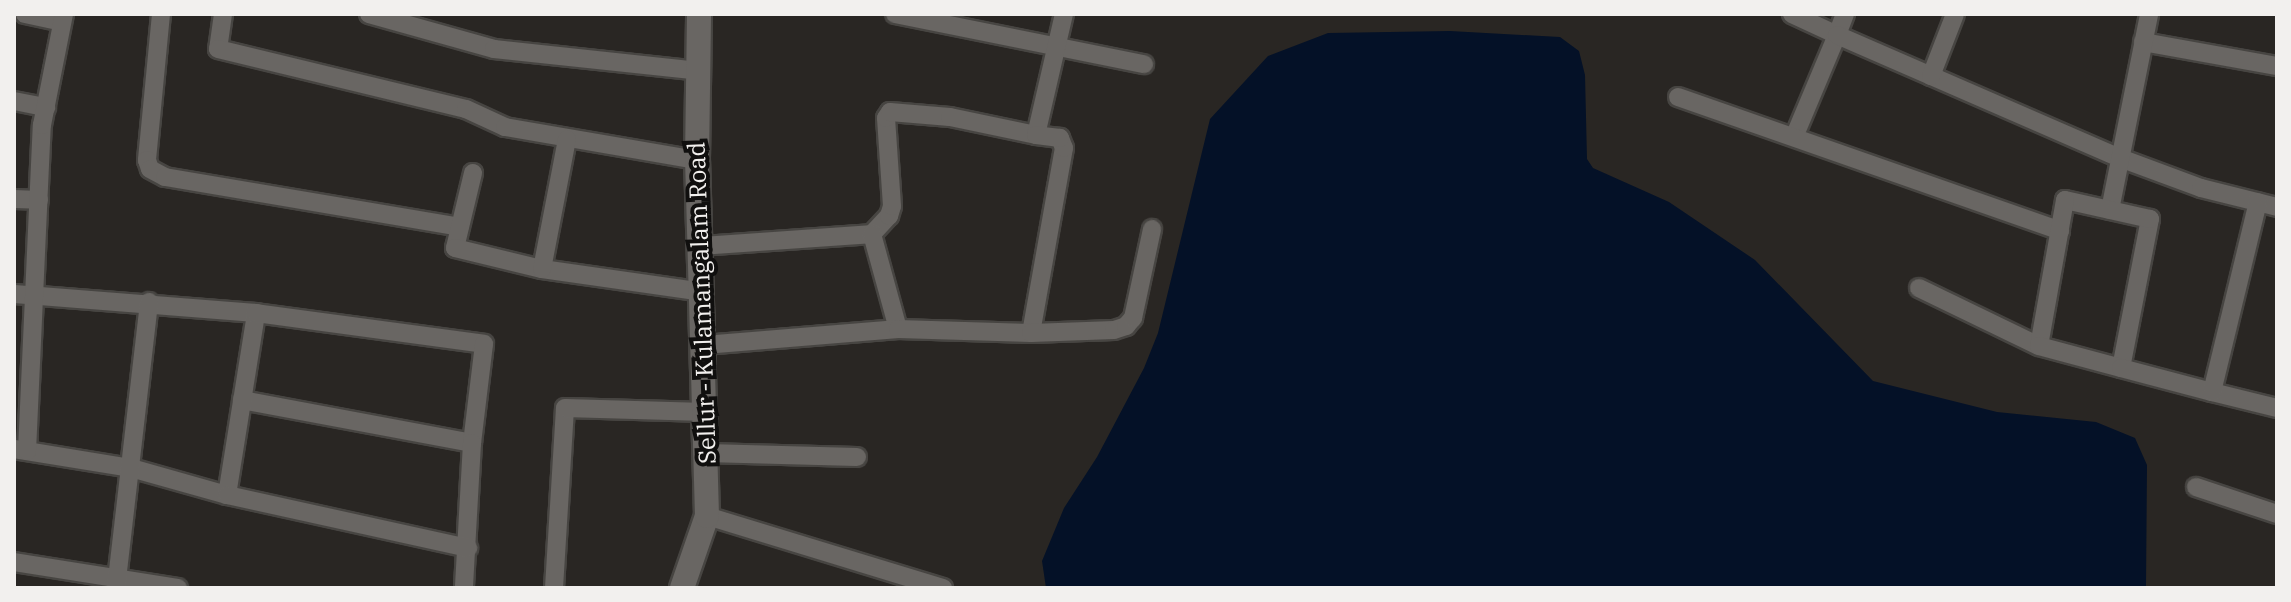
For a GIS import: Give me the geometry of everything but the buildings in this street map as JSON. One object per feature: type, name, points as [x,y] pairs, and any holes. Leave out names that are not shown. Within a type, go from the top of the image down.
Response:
[{"type":"main road","name":"Sellur - Kulamangalam Road","points":[[682,588],[707,516],[697,160],[699,14]]},
{"type":"street","points":[[25,14],[63,18],[46,107],[21,450],[131,468],[227,495],[468,548]]},
{"type":"street","points":[[161,14],[147,160],[150,169],[165,177],[460,227]]},
{"type":"street","points":[[223,14],[218,49],[466,109],[505,127],[697,160]]},
{"type":"street","points":[[369,14],[429,22],[494,49],[699,71]]},
{"type":"street","points":[[895,14],[1144,64]]},
{"type":"street","points":[[1036,135],[1064,14]]},
{"type":"street","points":[[1792,14],[2120,158],[2201,188],[2277,207]]},
{"type":"street","points":[[1795,135],[1845,14]]},
{"type":"street","points":[[1931,76],[1955,14]]},
{"type":"street","points":[[2110,210],[2149,14]]},
{"type":"street","points":[[2143,42],[2277,66]]},
{"type":"street","points":[[1678,97],[1795,135],[2060,231]]},
{"type":"street","points":[[14,101],[46,107]]},
{"type":"street","points":[[898,329],[880,226],[892,206],[886,118],[890,112],[950,117],[1060,138],[1064,148],[1031,333]]},
{"type":"street","points":[[542,269],[567,139]]},
{"type":"street","points":[[473,173],[455,248],[542,269],[703,292]]},
{"type":"street","points":[[14,199],[39,200]]},
{"type":"street","points":[[2039,346],[2065,200],[2150,219],[2121,368]]},
{"type":"street","points":[[2212,392],[2258,202]]},
{"type":"street","points":[[701,246],[880,226]]},
{"type":"street","points":[[704,345],[898,329],[1031,333],[1114,330],[1126,326],[1133,318],[1152,229]]},
{"type":"street","points":[[1919,288],[2039,346],[2277,408]]},
{"type":"street","points":[[14,294],[149,302],[256,313],[484,344],[472,443],[464,588]]},
{"type":"street","points":[[117,582],[149,302]]},
{"type":"street","points":[[227,495],[256,313]]},
{"type":"street","points":[[242,400],[472,443]]},
{"type":"street","points":[[554,588],[565,408],[705,412]]},
{"type":"street","points":[[706,453],[857,457]]},
{"type":"street","points":[[2196,487],[2277,514]]},
{"type":"street","points":[[707,516],[943,588]]},
{"type":"street","points":[[14,562],[117,582],[178,588]]},
{"type":"water","points":[[1450,31],[1560,37],[1579,51],[1585,75],[1587,159],[1593,168],[1669,202],[1755,260],[1873,381],[1997,412],[2096,422],[2135,438],[2147,465],[2146,588],[1046,588],[1042,561],[1064,508],[1097,457],[1144,368],[1158,333],[1210,119],[1268,56],[1328,33]]}]
